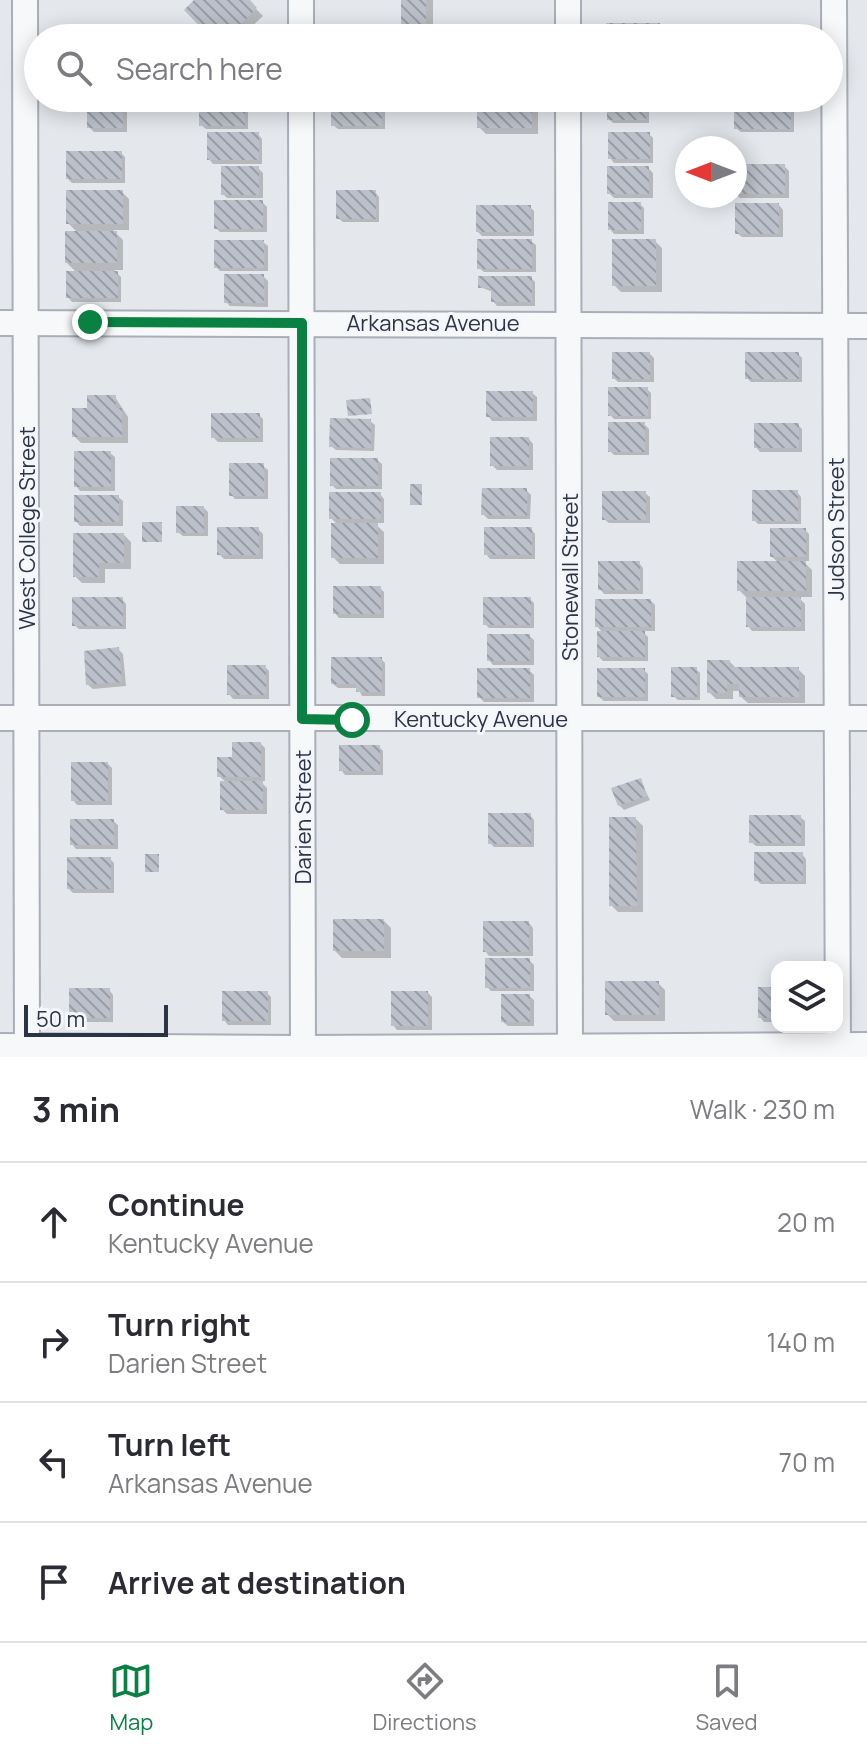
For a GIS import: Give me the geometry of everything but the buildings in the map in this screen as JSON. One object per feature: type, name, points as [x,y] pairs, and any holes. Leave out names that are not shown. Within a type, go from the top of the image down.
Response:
[{"type":"street","name":"West College Street","points":[[25,0],[25,24]]},
{"type":"street","points":[[301,0],[301,24]]},
{"type":"street","points":[[568,0],[568,24]]},
{"type":"street","name":"Judson Street","points":[[834,0],[834,24]]},
{"type":"street","name":"West College Street","points":[[25,112],[27,1051]]},
{"type":"street","name":"Darien Street","points":[[301,112],[303,1053]]},
{"type":"street","name":"Stonewall Street","points":[[568,112],[570,1052]]},
{"type":"street","name":"Judson Street","points":[[834,112],[838,1051]]},
{"type":"street","name":"Arkansas Avenue","points":[[0,323],[867,326]]},
{"type":"street","name":"Kentucky Avenue","points":[[0,718],[867,718]]},
{"type":"street","points":[[0,1046],[27,1051],[303,1053],[838,1051],[867,1045]]},
{"type":"route","points":[[90,322],[302,323],[302,719],[352,720]]}]
